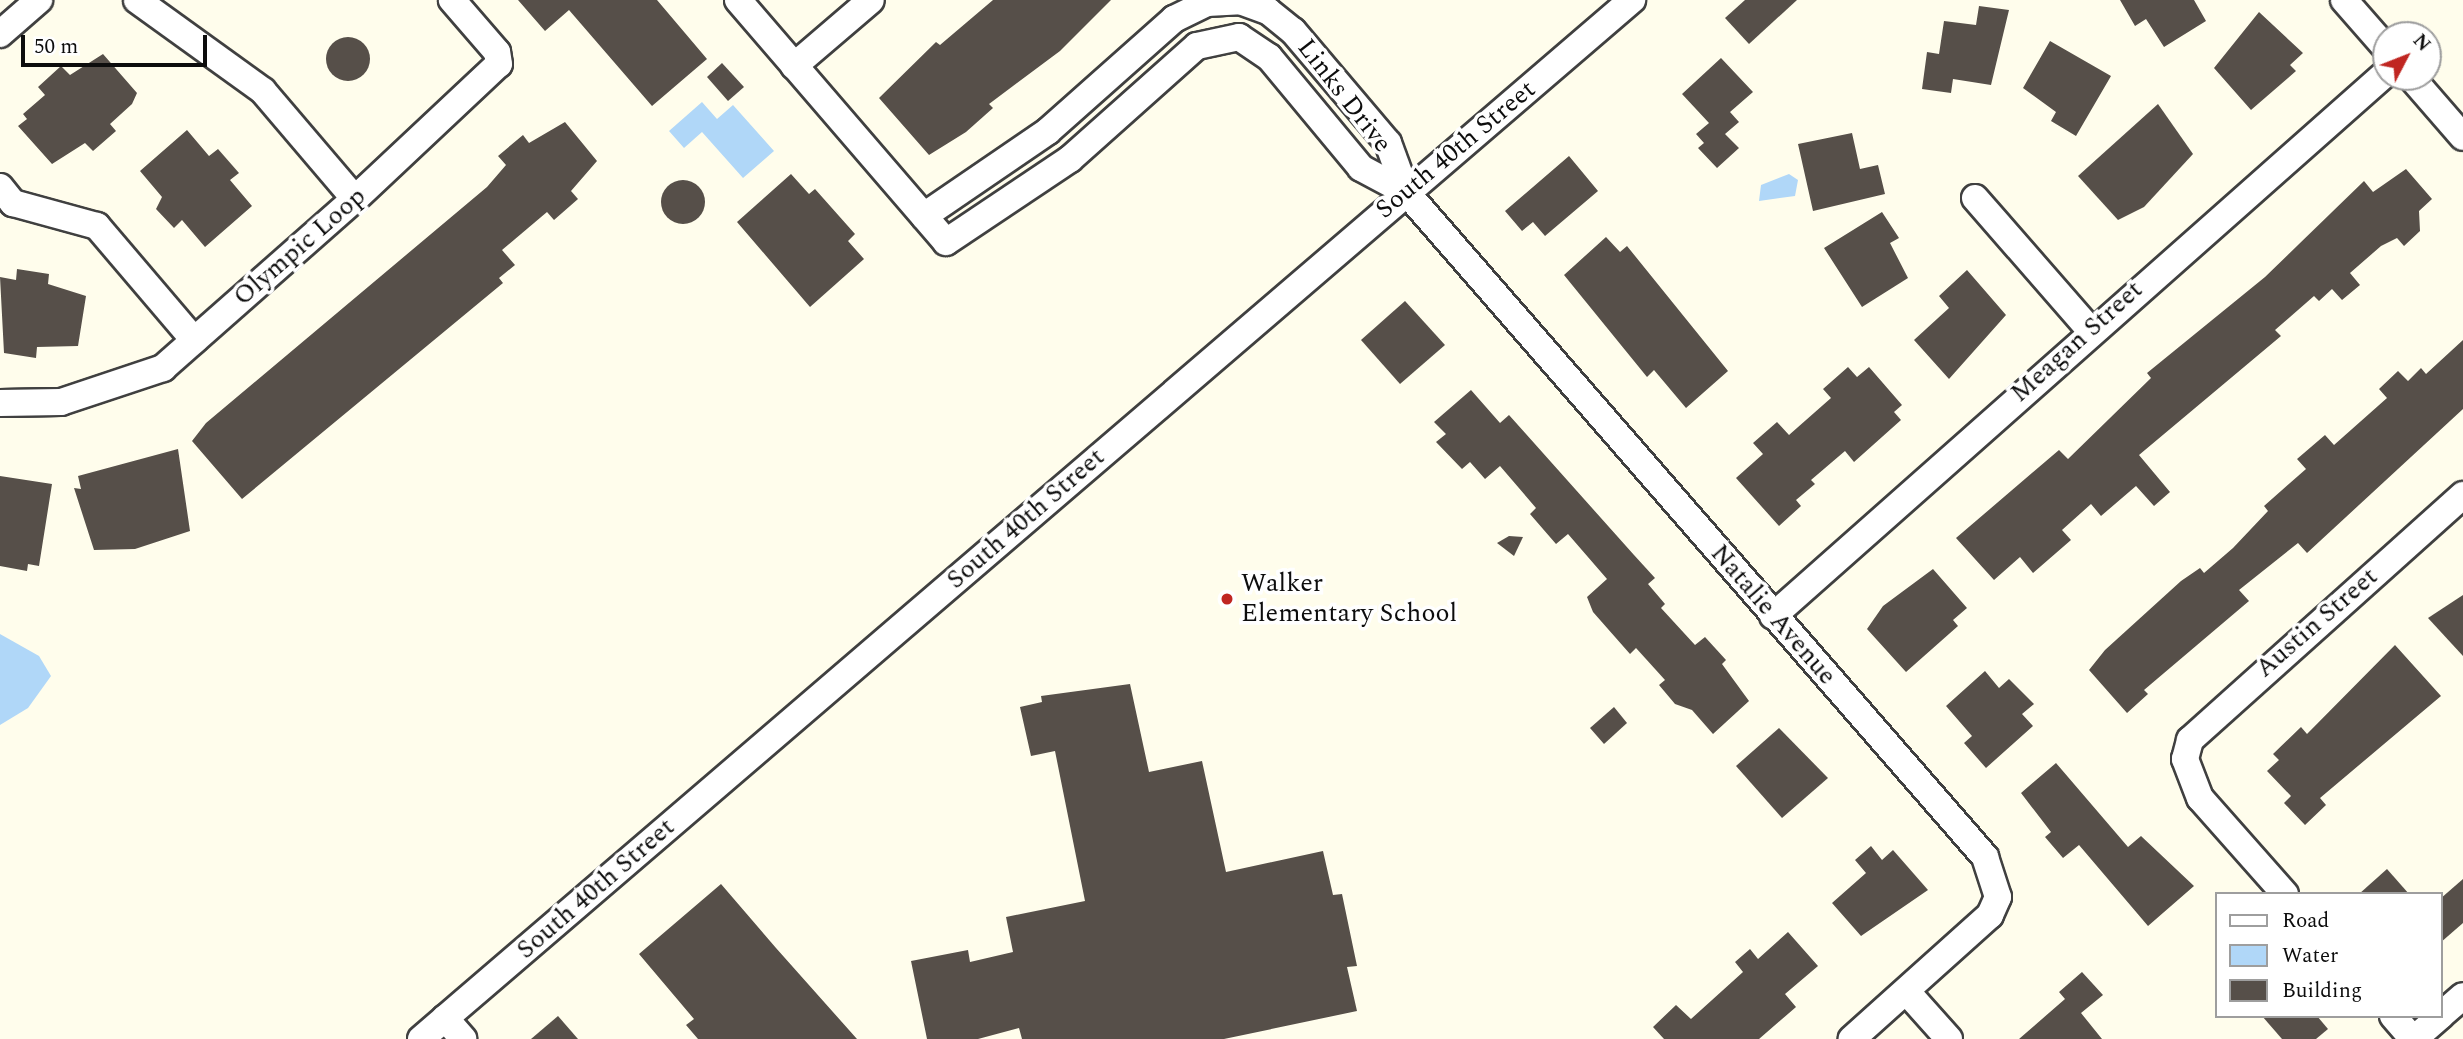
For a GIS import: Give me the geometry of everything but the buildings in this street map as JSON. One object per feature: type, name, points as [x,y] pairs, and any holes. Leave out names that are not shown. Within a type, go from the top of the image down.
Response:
[{"type":"street","points":[[0,34],[39,0]]},
{"type":"street","points":[[137,0],[263,91],[355,199]]},
{"type":"street","name":"Olympic Loop","points":[[0,403],[61,402],[113,390],[163,368],[355,199],[499,64],[497,52],[452,0]]},
{"type":"street","name":"Links Drive","points":[[738,0],[946,242],[1070,159],[1197,46],[1228,37],[1257,45],[1361,168],[1406,192]]},
{"type":"street","points":[[794,66],[871,0]]},
{"type":"street","name":"South 40th Street","points":[[421,1039],[1632,0]]},
{"type":"street","points":[[2344,0],[2372,32]]},
{"type":"street","name":"Links Drive","points":[[924,216],[1048,131],[1166,9],[1240,1],[1268,11],[1388,143],[1406,192]]},
{"type":"street","points":[[1166,9],[1197,46]]},
{"type":"street","name":"Meagan Street","points":[[1773,616],[2090,330],[2372,85]]},
{"type":"street","points":[[2423,91],[2463,137]]},
{"type":"street","points":[[0,187],[13,202],[97,226],[194,340]]},
{"type":"street","name":"Natalie Avenue","points":[[1406,192],[1985,857],[1995,878],[1998,897],[1979,929],[1852,1039]]},
{"type":"street","points":[[1975,198],[2090,330]]},
{"type":"street","name":"Austin Street","points":[[2283,892],[2200,798],[2185,759],[2201,724],[2463,495]]},
{"type":"street","points":[[1907,992],[1949,1039]]},
{"type":"street","points":[[2442,1014],[2463,996]]},
{"type":"street","points":[[445,1018],[463,1039]]},
{"type":"street","points":[[2395,1018],[2414,1039],[2438,1018]]},
{"type":"water","points":[[702,102],[717,119],[733,105],[774,151],[743,178],[702,132],[684,148],[669,131]]},
{"type":"water","points":[[1789,174],[1798,180],[1795,196],[1759,201],[1761,185]]},
{"type":"water","points":[[0,634],[39,656],[51,676],[28,708],[0,725]]},
{"type":"place","name":"Walker Elementary School","points":[[1227,599]]}]
